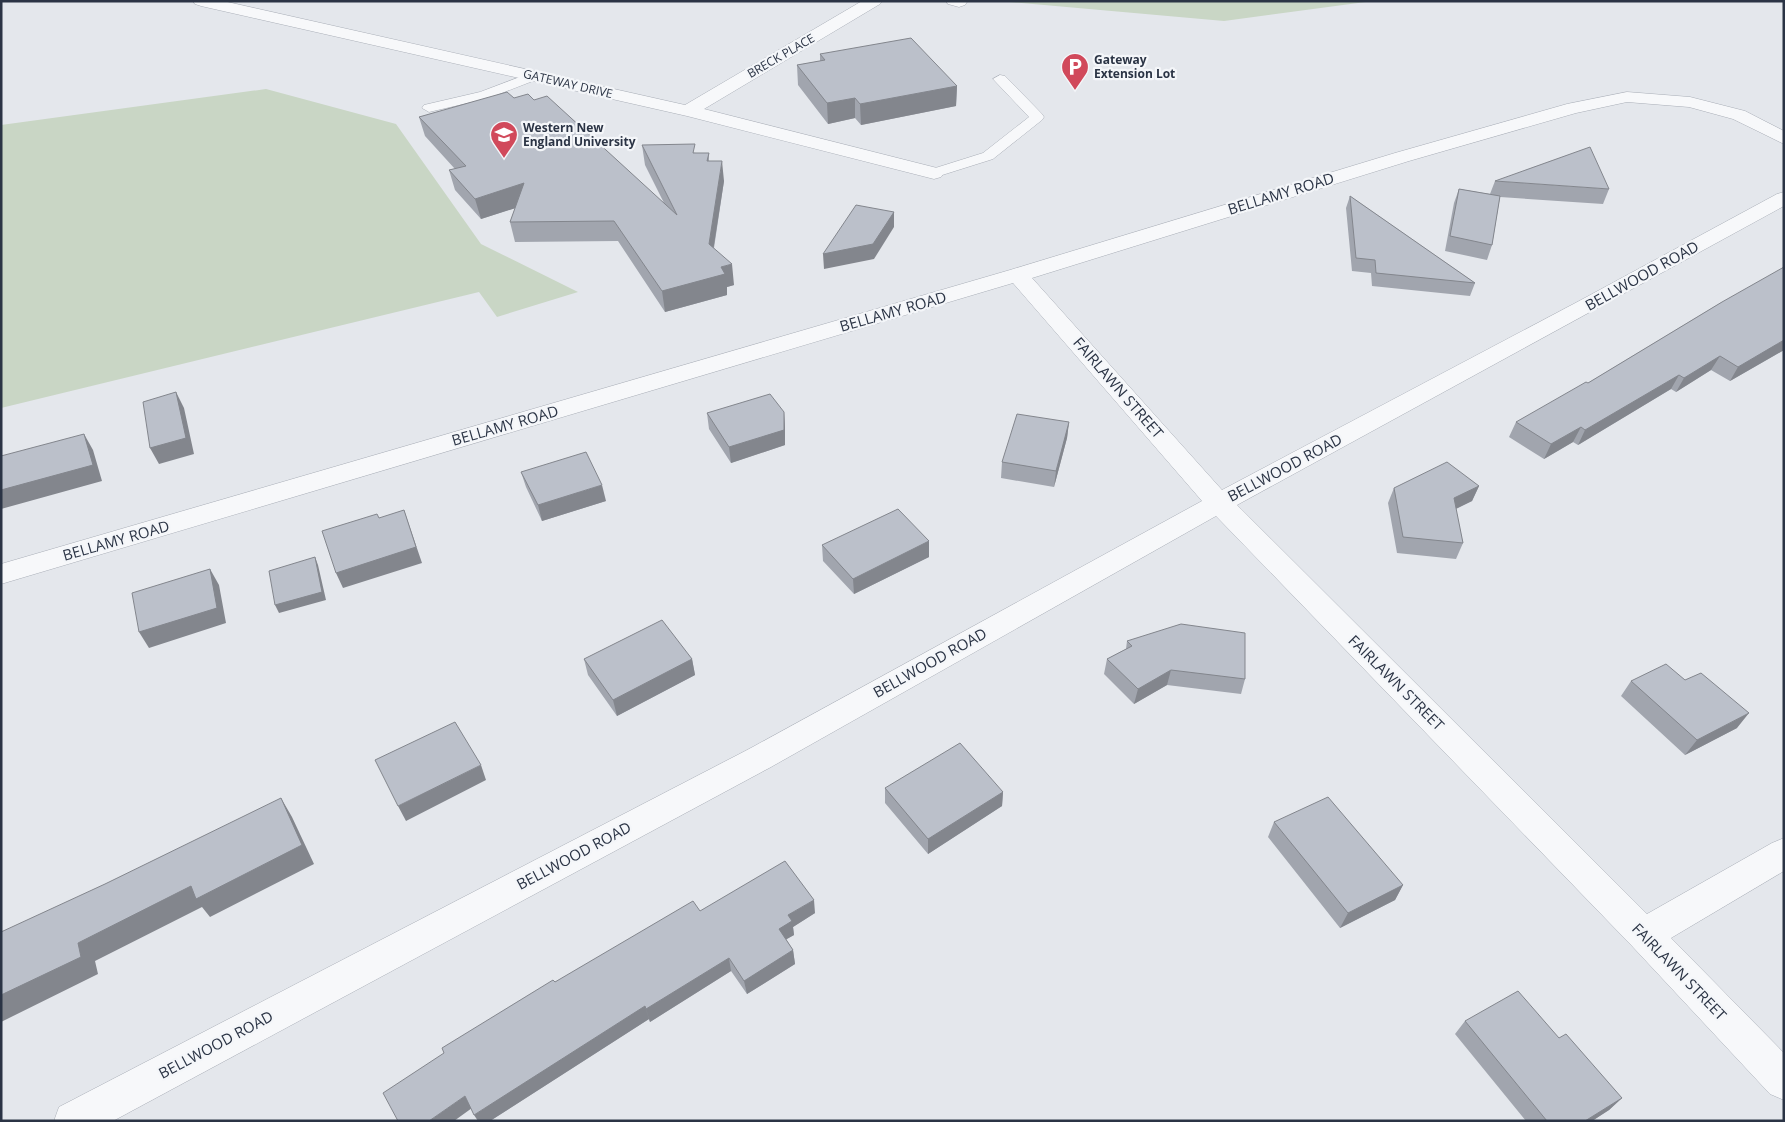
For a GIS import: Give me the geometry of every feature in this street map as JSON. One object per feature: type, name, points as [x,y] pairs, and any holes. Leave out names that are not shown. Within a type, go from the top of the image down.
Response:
[{"type":"street","name":"GATEWAY DRIVE","points":[[201,1],[688,111],[934,173]]},
{"type":"street","name":"BRECK PLACE","points":[[688,111],[874,1]]},
{"type":"street","name":"BELLAMY ROAD","points":[[1,574],[1018,275],[1392,160],[1573,108],[1608,100],[1647,97],[1690,102],[1739,116],[1784,138]]},
{"type":"street","name":"BELLWOOD ROAD","points":[[73,1121],[760,758],[1219,503],[1580,310],[1784,198]]},
{"type":"street","name":"FAIRLAWN STREET","points":[[1018,275],[1219,503],[1644,935],[1784,1081]]},
{"type":"street","points":[[1644,935],[1784,853]]},
{"type":"lane","points":[[429,108],[484,95],[533,76]]},
{"type":"lane","points":[[934,173],[988,156],[1037,117],[1000,79]]},
{"type":"green space","points":[[998,1],[1373,1],[1224,21]]},
{"type":"green space","points":[[266,89],[396,124],[481,244],[578,292],[497,317],[479,292],[1,408],[1,125]]},
{"type":"building","points":[[911,38],[957,86],[860,104],[855,98],[827,103],[797,65],[825,60],[820,54]]},
{"type":"building","points":[[507,92],[514,98],[528,94],[534,100],[547,96],[677,215],[642,145],[695,144],[693,153],[709,153],[707,161],[722,161],[709,244],[732,264],[721,267],[725,274],[662,291],[614,221],[510,222],[524,183],[475,199],[449,170],[466,166],[419,117]]},
{"type":"building","points":[[1590,147],[1609,189],[1495,181]]},
{"type":"building","points":[[1459,189],[1500,196],[1492,245],[1450,236]]},
{"type":"building","points":[[1350,196],[1475,283],[1376,273],[1375,260],[1356,258]]},
{"type":"building","points":[[856,205],[894,212],[873,244],[823,254]]},
{"type":"building","points":[[1784,267],[1784,340],[1738,367],[1720,356],[1684,378],[1679,375],[1585,430],[1581,427],[1551,444],[1516,422],[1586,382],[1588,383]]},
{"type":"building","points":[[176,392],[186,438],[150,448],[143,402]]},
{"type":"building","points":[[770,394],[784,412],[784,430],[729,447],[707,413]]},
{"type":"building","points":[[1017,414],[1069,422],[1056,471],[1002,462]]},
{"type":"building","points":[[84,434],[93,465],[1,490],[1,456]]},
{"type":"building","points":[[586,452],[602,485],[538,505],[521,472]]},
{"type":"building","points":[[1447,462],[1479,486],[1454,498],[1463,543],[1403,537],[1394,488]]},
{"type":"building","points":[[898,509],[929,541],[853,579],[822,545]]},
{"type":"building","points":[[404,510],[416,547],[336,573],[322,531],[377,514],[379,518]]},
{"type":"building","points":[[315,557],[322,592],[275,605],[269,571]]},
{"type":"building","points":[[210,569],[217,608],[139,632],[132,593]]},
{"type":"building","points":[[662,620],[692,659],[613,700],[584,659]]},
{"type":"building","points":[[1181,624],[1245,633],[1245,679],[1171,670],[1138,689],[1107,659],[1132,646],[1127,641]]},
{"type":"building","points":[[1666,664],[1685,680],[1701,673],[1749,713],[1697,740],[1631,681]]},
{"type":"building","points":[[455,722],[481,765],[398,806],[375,760]]},
{"type":"building","points":[[960,743],[1003,792],[928,839],[885,788]]},
{"type":"building","points":[[1328,797],[1403,885],[1348,913],[1274,822]]},
{"type":"building","points":[[281,798],[302,845],[196,899],[191,886],[78,943],[81,957],[1,995],[1,932],[105,884]]},
{"type":"building","points":[[785,861],[814,900],[788,915],[792,921],[779,929],[793,950],[744,981],[729,958],[646,1009],[645,1006],[474,1115],[465,1096],[429,1121],[398,1121],[383,1093],[444,1053],[442,1048],[553,980],[555,982],[693,901],[700,911]]},
{"type":"building","points":[[1518,991],[1559,1038],[1566,1034],[1622,1098],[1585,1121],[1547,1121],[1465,1021]]},
{"type":"place","name":"Gateway Extension Lot","points":[[1075,91]]},
{"type":"place","name":"Western New England University","points":[[504,159]]}]
